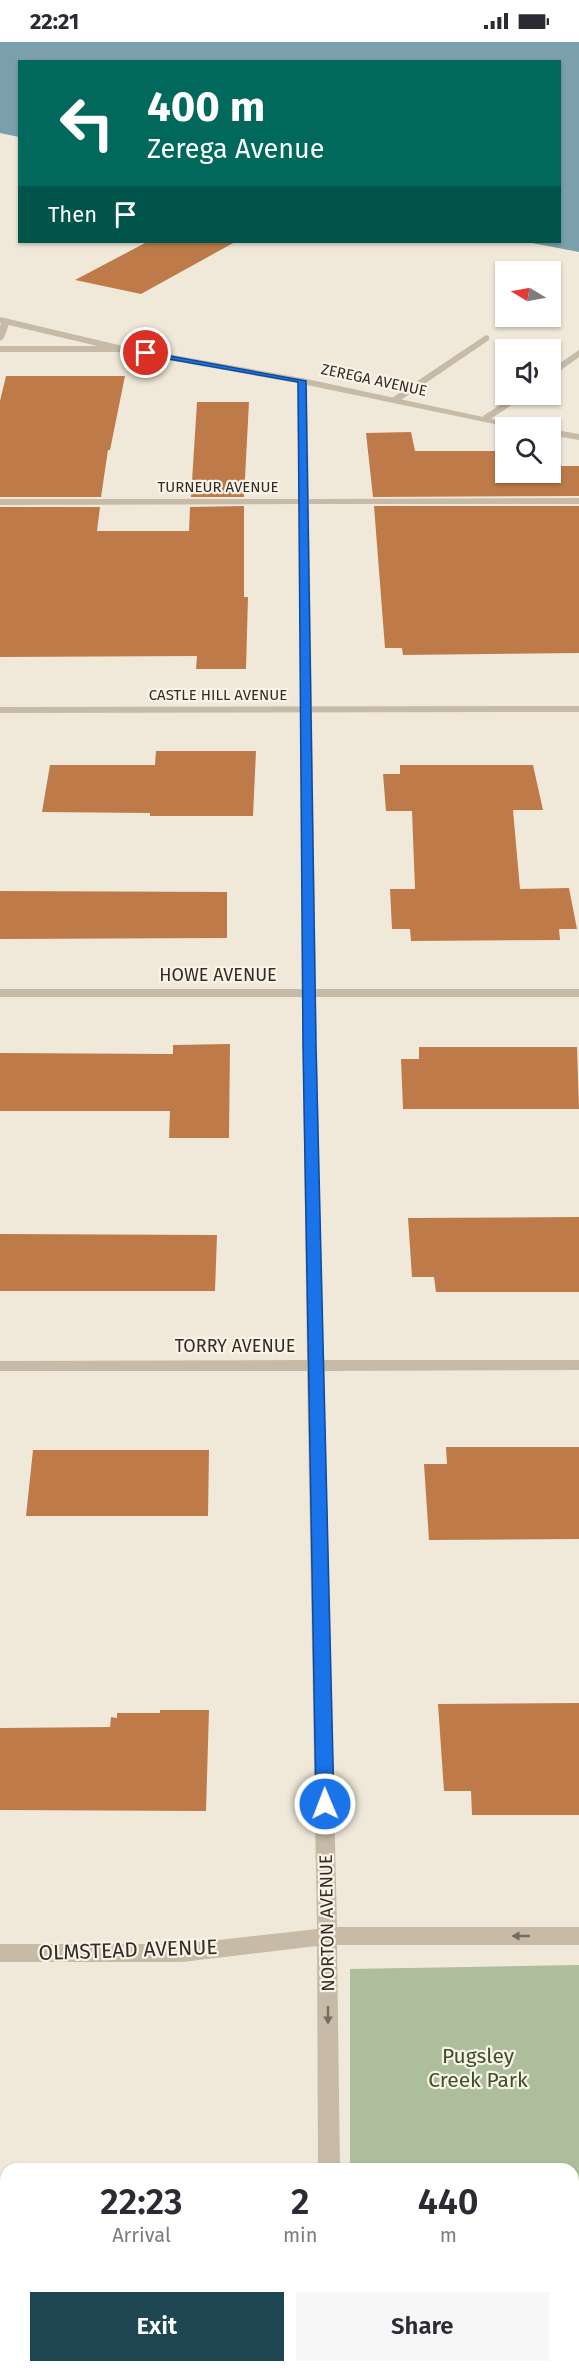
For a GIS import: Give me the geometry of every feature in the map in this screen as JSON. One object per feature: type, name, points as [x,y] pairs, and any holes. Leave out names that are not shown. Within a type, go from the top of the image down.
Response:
[{"type":"street","points":[[0,338],[3,320]]},
{"type":"street","name":"ZEREGA AVENUE","points":[[3,320],[123,349],[302,381],[495,420]]},
{"type":"street","points":[[395,400],[486,339]]},
{"type":"street","points":[[0,349],[123,349]]},
{"type":"street","points":[[561,367],[579,353]]},
{"type":"street","name":"NORTON AVENUE","points":[[302,381],[315,1365],[328,1936],[328,2163]]},
{"type":"street","points":[[486,418],[507,405]]},
{"type":"street","points":[[561,434],[579,437]]},
{"type":"street","name":"TURNEUR AVENUE","points":[[0,502],[579,501]]},
{"type":"street","name":"CASTLE HILL AVENUE","points":[[0,710],[579,709]]},
{"type":"street","name":"HOWE AVENUE","points":[[0,993],[579,993]]},
{"type":"street","name":"TORRY AVENUE","points":[[0,1366],[579,1365]]},
{"type":"street","name":"OLMSTEAD AVENUE","points":[[0,1953],[182,1953],[328,1936],[579,1936]]},
{"type":"green space","name":"Pugsley Creek Park","points":[[579,1965],[579,2163],[350,2163],[350,1969]]},
{"type":"water","points":[[0,42],[579,42],[579,252],[532,243],[561,243],[561,60],[18,60],[18,137],[0,133]]},
{"type":"building","points":[[145,243],[233,243],[141,294],[75,280]]},
{"type":"building","points":[[6,376],[125,376],[110,450],[108,450],[101,497],[0,497],[0,401]]},
{"type":"building","points":[[197,402],[249,402],[244,497],[191,497]]},
{"type":"building","points":[[411,432],[415,451],[495,451],[495,483],[561,483],[561,466],[579,466],[579,496],[373,497],[366,433]]},
{"type":"building","points":[[244,506],[244,597],[248,597],[246,669],[196,669],[197,656],[0,657],[0,507],[100,507],[97,531],[189,531],[190,507]]},
{"type":"building","points":[[374,506],[579,506],[579,653],[403,655],[402,648],[385,648]]},
{"type":"building","points":[[156,751],[256,751],[253,816],[150,816],[150,813],[42,812],[50,765],[155,765]]},
{"type":"building","points":[[400,765],[533,765],[543,810],[513,810],[520,889],[569,888],[577,929],[559,929],[560,940],[411,941],[410,929],[392,929],[390,889],[415,889],[412,811],[386,811],[383,774],[400,774]]},
{"type":"building","points":[[0,891],[227,892],[227,938],[0,939]]},
{"type":"building","points":[[230,1044],[229,1138],[169,1138],[170,1111],[0,1111],[0,1053],[173,1054],[173,1045]]},
{"type":"building","points":[[419,1047],[577,1047],[579,1109],[403,1109],[401,1059],[419,1059]]},
{"type":"building","points":[[579,1217],[579,1292],[436,1292],[434,1277],[412,1277],[408,1218]]},
{"type":"building","points":[[0,1234],[217,1235],[215,1291],[0,1291]]},
{"type":"building","points":[[446,1447],[579,1447],[579,1539],[429,1540],[424,1464],[447,1464]]},
{"type":"building","points":[[33,1450],[209,1450],[208,1516],[26,1516]]},
{"type":"building","points":[[579,1703],[579,1815],[472,1815],[471,1791],[444,1791],[438,1704]]},
{"type":"building","points":[[160,1710],[209,1710],[206,1811],[0,1810],[0,1728],[110,1727],[111,1717],[117,1718],[117,1713],[160,1713]]},
{"type":"route","points":[[146,353],[302,381],[309,1046],[325,1804]]}]
